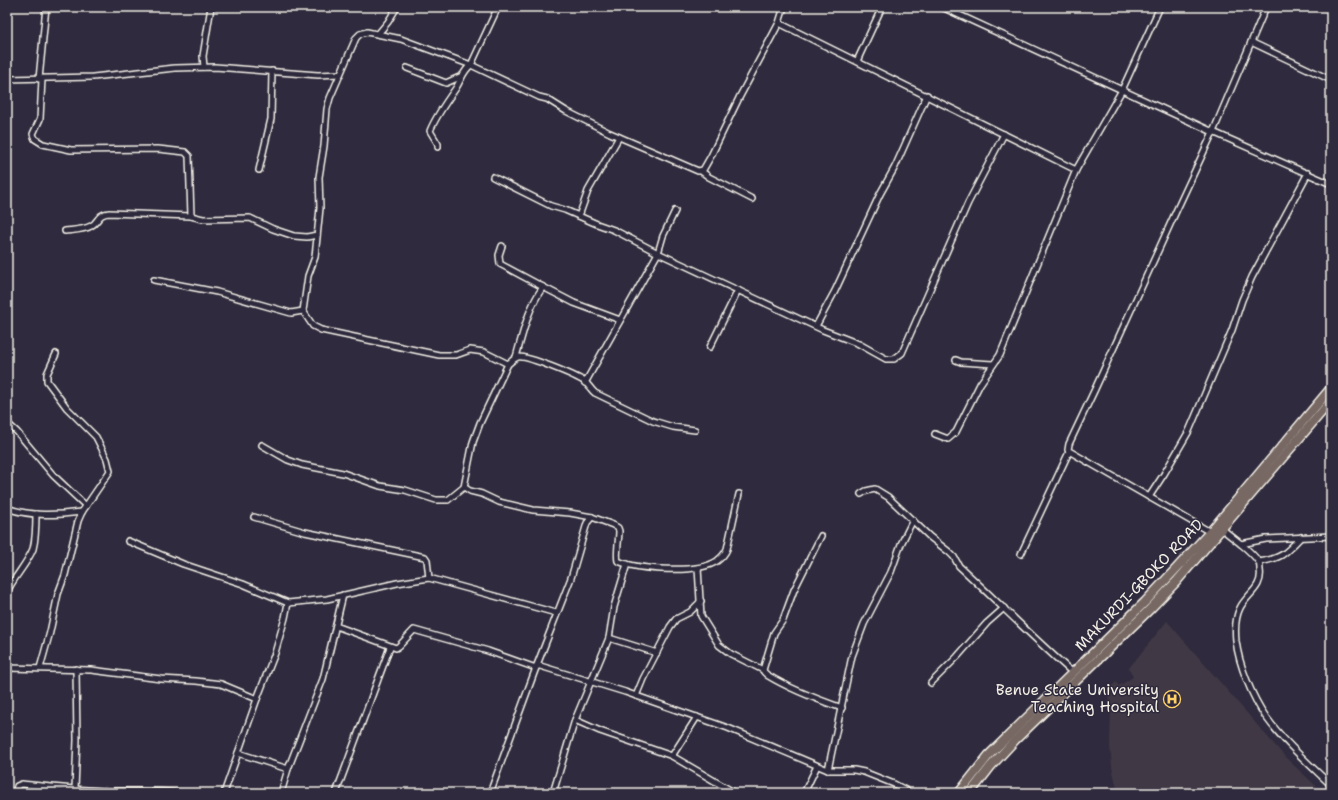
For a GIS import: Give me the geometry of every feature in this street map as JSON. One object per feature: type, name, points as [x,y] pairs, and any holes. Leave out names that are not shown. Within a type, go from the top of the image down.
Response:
[{"type":"main road","name":"MAKURDI-GBOKO ROAD","points":[[959,793],[989,755],[1145,602],[1210,532],[1331,388]]},
{"type":"main road","points":[[970,793],[990,766],[1015,740],[1176,582],[1331,401]]},
{"type":"street","points":[[46,7],[40,119],[33,134],[35,140],[43,144],[71,150],[145,149],[187,153],[189,156],[191,216]]},
{"type":"street","points":[[204,68],[203,56],[211,7]]},
{"type":"street","points":[[378,34],[388,22],[397,7]]},
{"type":"street","points":[[438,147],[438,144],[430,132],[434,120],[457,86],[466,69],[471,65],[498,7]]},
{"type":"street","points":[[701,171],[706,167],[712,156],[739,98],[779,23],[784,7]]},
{"type":"street","points":[[857,61],[882,7]]},
{"type":"street","points":[[942,7],[1213,132],[1331,184]]},
{"type":"street","points":[[935,434],[948,439],[956,432],[980,384],[1000,355],[1076,170],[1122,90],[1160,7]]},
{"type":"street","points":[[1021,554],[1069,452],[1069,444],[1075,430],[1213,132],[1266,7]]},
{"type":"street","points":[[779,23],[1076,170]]},
{"type":"street","points":[[508,364],[484,352],[470,350],[456,355],[440,355],[321,330],[313,326],[303,311],[308,276],[315,257],[320,208],[319,177],[324,146],[327,109],[340,74],[356,38],[360,34],[368,32],[402,39],[471,65],[539,97],[547,99],[566,111],[619,137],[693,170],[701,171],[708,177],[752,199]]},
{"type":"street","points":[[1251,42],[1331,80]]},
{"type":"street","points":[[7,79],[93,77],[175,68],[233,68],[318,75],[340,74]]},
{"type":"street","points":[[407,68],[446,83],[462,76]]},
{"type":"street","points":[[259,170],[271,119],[272,71]]},
{"type":"street","points":[[816,326],[830,302],[880,194],[895,167],[927,95]]},
{"type":"street","points":[[493,177],[550,206],[565,210],[614,230],[658,253],[816,326],[859,344],[886,359],[894,359],[902,354],[962,216],[1004,134]]},
{"type":"street","points":[[579,216],[588,191],[619,137]]},
{"type":"street","points":[[1149,497],[1189,431],[1232,330],[1242,300],[1252,277],[1308,173]]},
{"type":"street","points":[[586,383],[658,253],[663,236],[675,211]]},
{"type":"street","points":[[65,231],[89,227],[93,225],[101,215],[106,213],[191,216],[203,219],[250,218],[273,229],[294,236],[307,237],[317,235]]},
{"type":"street","points":[[307,237],[316,247]]},
{"type":"street","points":[[502,246],[499,256],[500,264],[574,303],[620,320]]},
{"type":"street","points":[[154,280],[217,292],[291,313],[303,311]]},
{"type":"street","points":[[262,445],[288,460],[302,465],[343,472],[380,486],[405,490],[436,500],[448,500],[464,487],[473,442],[480,423],[508,364],[516,357],[524,325],[537,296],[543,287]]},
{"type":"street","points":[[710,347],[738,290]]},
{"type":"street","points":[[40,668],[78,521],[82,512],[109,473],[110,466],[96,437],[67,408],[47,381],[46,374],[56,354]]},
{"type":"street","points":[[516,357],[526,357],[573,376],[586,383],[590,390],[595,393],[653,421],[673,427],[695,430]]},
{"type":"street","points":[[956,360],[961,362],[993,364]]},
{"type":"street","points":[[7,423],[53,475],[86,506]]},
{"type":"street","points":[[1069,452],[1210,532]]},
{"type":"street","points":[[464,487],[470,491],[482,494],[499,502],[533,510],[570,513],[592,517],[613,525],[618,528],[619,547],[617,560],[627,564],[656,570],[698,568],[717,562],[725,553],[739,494]]},
{"type":"street","points":[[862,494],[866,491],[875,489],[888,497],[930,537],[949,552],[959,566],[1022,627],[1072,672]]},
{"type":"street","points":[[7,508],[48,516],[82,512]]},
{"type":"street","points":[[7,592],[12,580],[25,564],[33,548],[36,529],[36,514]]},
{"type":"street","points":[[581,515],[588,524]]},
{"type":"street","points":[[254,517],[304,532],[425,557],[427,560],[429,578]]},
{"type":"street","points":[[490,793],[536,666],[571,578],[588,524],[592,517]]},
{"type":"street","points":[[828,770],[856,643],[864,624],[891,572],[901,544],[913,520]]},
{"type":"street","points":[[1222,529],[1241,544],[1259,562],[1261,576],[1260,583],[1256,590],[1240,608],[1237,619],[1236,641],[1243,669],[1252,691],[1266,716],[1299,754],[1331,785]]},
{"type":"street","points":[[763,670],[774,633],[783,620],[794,590],[821,536]]},
{"type":"street","points":[[1241,544],[1266,539],[1331,536]]},
{"type":"street","points":[[1259,562],[1274,560],[1281,556],[1301,537]]},
{"type":"street","points":[[128,541],[183,564],[243,584],[288,603],[327,599],[397,582],[429,578],[556,613]]},
{"type":"street","points":[[553,793],[575,720],[609,638],[614,607],[627,564]]},
{"type":"street","points":[[698,568],[701,616],[719,645],[731,654],[763,670],[767,675],[791,688],[842,708]]},
{"type":"street","points":[[281,793],[288,769],[323,679],[343,595]]},
{"type":"street","points":[[636,696],[657,652],[674,622],[690,612],[701,601]]},
{"type":"street","points":[[224,793],[275,653],[288,603]]},
{"type":"street","points":[[931,683],[957,657],[987,622],[1004,608]]},
{"type":"street","points":[[690,612],[701,616]]},
{"type":"street","points":[[336,626],[396,648],[414,630],[488,651],[592,682],[697,717],[728,728],[828,770],[854,770],[864,772],[894,784],[911,793]]},
{"type":"street","points":[[609,638],[657,652]]},
{"type":"street","points":[[336,793],[390,647]]},
{"type":"street","points":[[7,668],[91,670],[160,679],[221,684],[257,699]]},
{"type":"street","points":[[75,789],[77,740],[76,669]]},
{"type":"street","points":[[672,756],[697,717]]},
{"type":"street","points":[[575,720],[600,731],[672,756],[735,793]]},
{"type":"street","points":[[238,753],[288,769]]},
{"type":"street","points":[[804,793],[817,766]]},
{"type":"street","points":[[16,793],[17,787],[22,784],[108,791],[159,791],[178,793]]},
{"type":"shaded area","name":"Benue State University Teaching Hospital","points":[[1167,621],[1286,758],[1315,785],[1327,793],[1118,793],[1112,767],[1110,746],[1111,708],[1107,691],[1116,682],[1119,686],[1133,677],[1129,668]]},
{"type":"place","name":"Benue State University Teaching Hospital","points":[[1172,699]]}]
